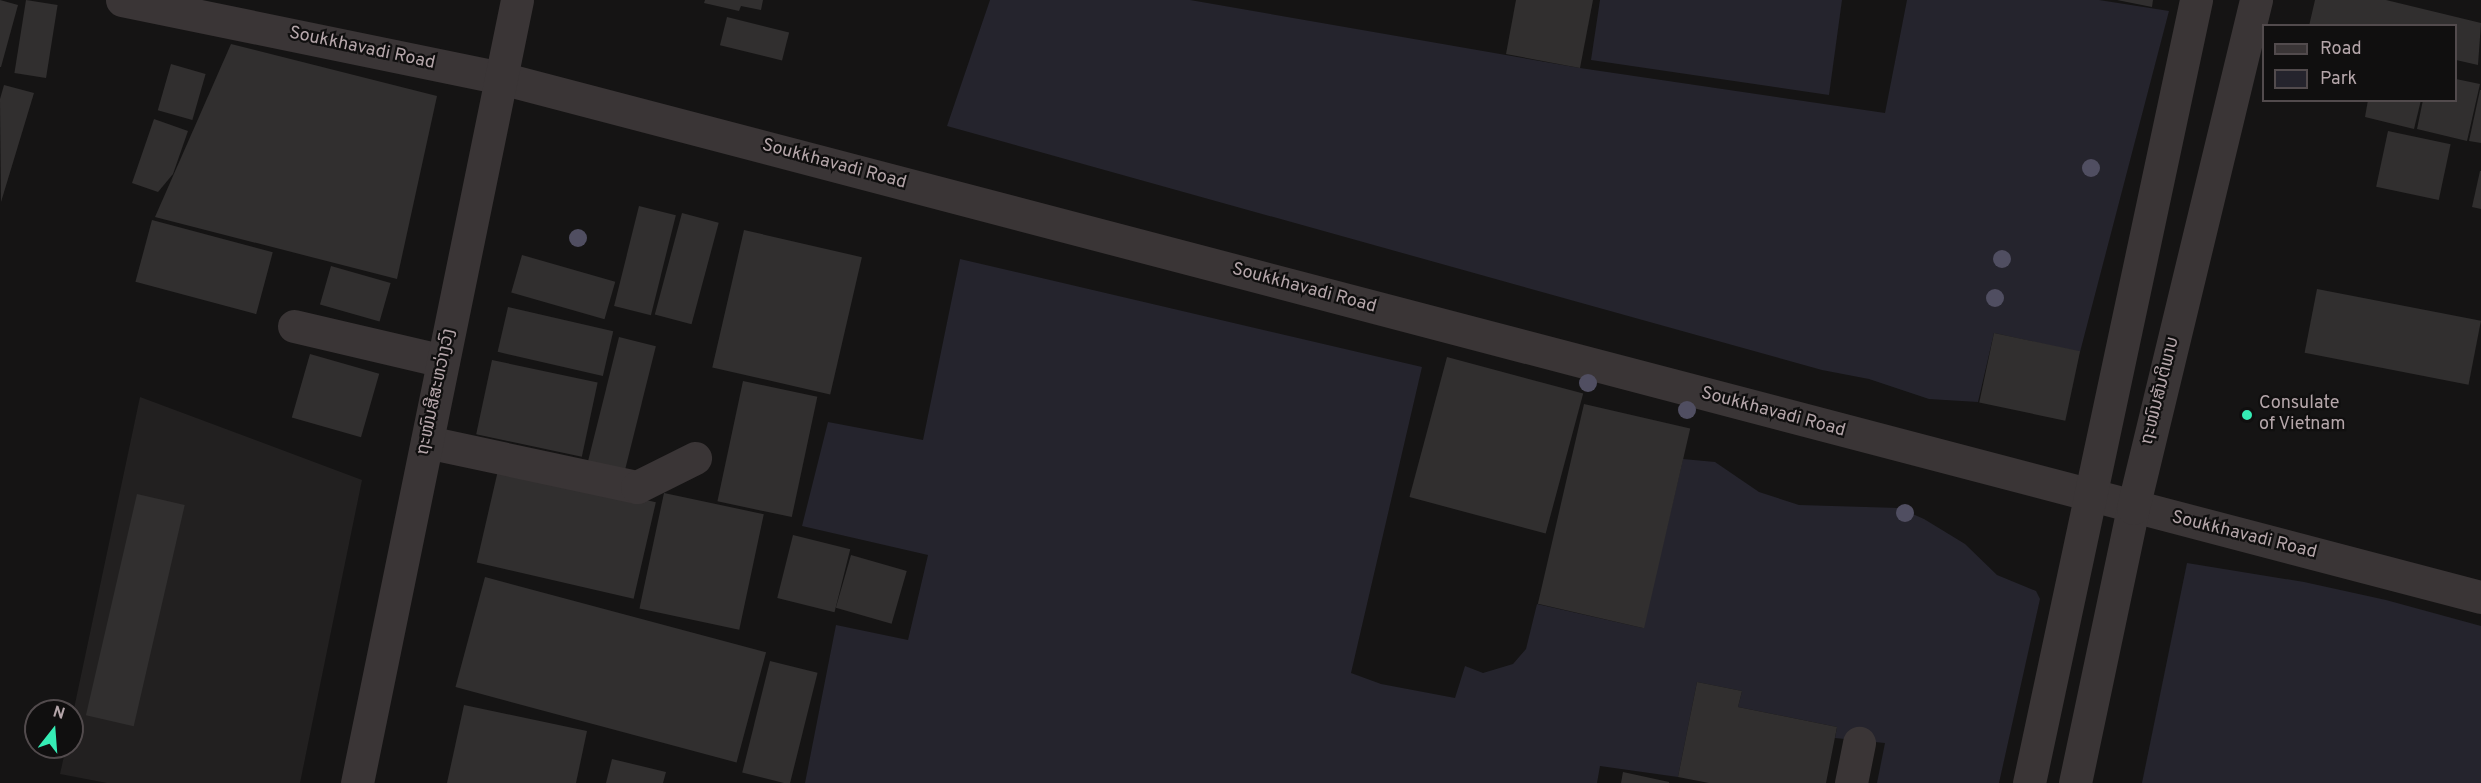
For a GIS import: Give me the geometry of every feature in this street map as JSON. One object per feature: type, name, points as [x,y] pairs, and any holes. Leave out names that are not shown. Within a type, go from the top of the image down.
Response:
[{"type":"street","name":"Soukkhavadi Road","points":[[122,0],[501,78],[2133,508],[2481,597]]},
{"type":"street","name":"ຖະໜົນສີສະຫວ່າງວົງ","points":[[357,783],[517,0]]},
{"type":"street","points":[[2029,783],[2088,496],[2196,0]]},
{"type":"street","name":"ຖະໜົນສັນຕິພາບ","points":[[2075,783],[2133,508],[2256,0]]},
{"type":"street","points":[[294,326],[443,361]]},
{"type":"street","points":[[427,442],[637,487],[695,458]]},
{"type":"street","points":[[1851,783],[1859,742]]},
{"type":"shaded area","points":[[140,397],[362,480],[300,783],[107,783],[60,774],[63,759],[84,759],[84,699],[76,699]]},
{"type":"green space","points":[[990,0],[1190,0],[1580,68],[1885,113],[1907,0],[2099,0],[2169,11],[2080,352],[1994,333],[1978,402],[1929,399],[1869,379],[1822,370],[947,126]]},
{"type":"green space","points":[[1600,0],[1842,0],[1829,95],[1591,60]]},
{"type":"green space","points":[[960,259],[1422,367],[1351,673],[1381,684],[1455,698],[1465,666],[1483,673],[1513,664],[1526,649],[1537,604],[1643,628],[1683,459],[1715,462],[1759,492],[1799,505],[1899,508],[1924,519],[1965,544],[1997,575],[2036,591],[2040,599],[1999,783],[1877,783],[1885,743],[1835,738],[1837,727],[1738,707],[1742,691],[1697,682],[1678,777],[1600,766],[1597,783],[805,783],[836,625],[908,640],[928,555],[802,526],[828,422],[923,440]]},
{"type":"green space","points":[[2187,563],[2304,582],[2386,600],[2481,626],[2481,783],[2142,783]]},
{"type":"building","points":[[0,0],[18,5],[1,67],[0,67]]},
{"type":"building","points":[[26,0],[58,5],[46,78],[14,73]]},
{"type":"building","points":[[705,0],[763,0],[761,10],[741,6],[739,11],[704,3]]},
{"type":"building","points":[[1516,0],[1593,0],[1580,68],[1506,54]]},
{"type":"building","points":[[2117,0],[2153,0],[2152,7]]},
{"type":"building","points":[[2315,0],[2386,0],[2481,23],[2478,65],[2457,60],[2457,24],[2309,24]]},
{"type":"building","points":[[727,17],[789,32],[782,61],[720,45]]},
{"type":"building","points":[[231,44],[437,96],[397,279],[155,217]]},
{"type":"building","points":[[171,64],[206,74],[192,120],[158,110]]},
{"type":"building","points":[[2457,79],[2480,84],[2467,141],[2417,129],[2423,102],[2457,102]]},
{"type":"building","points":[[4,85],[34,93],[1,202],[0,99]]},
{"type":"building","points":[[2481,90],[2481,143],[2469,141]]},
{"type":"building","points":[[2368,102],[2421,102],[2414,129],[2365,117]]},
{"type":"building","points":[[154,119],[188,131],[173,174],[158,192],[132,183]]},
{"type":"building","points":[[2388,131],[2451,144],[2439,200],[2376,187]]},
{"type":"building","points":[[2481,171],[2481,209],[2472,207]]},
{"type":"building","points":[[639,206],[676,215],[651,315],[614,306]]},
{"type":"building","points":[[682,213],[719,223],[692,324],[655,314]]},
{"type":"building","points":[[152,220],[273,252],[256,314],[135,282]]},
{"type":"building","points":[[744,230],[862,257],[830,395],[712,367]]},
{"type":"building","points":[[522,255],[615,282],[604,319],[511,292]]},
{"type":"building","points":[[331,266],[391,283],[380,322],[320,304]]},
{"type":"building","points":[[2317,289],[2481,321],[2469,385],[2305,353]]},
{"type":"building","points":[[508,307],[613,331],[603,376],[498,352]]},
{"type":"building","points":[[1994,333],[2080,351],[2065,421],[1979,402]]},
{"type":"building","points":[[619,337],[656,346],[623,476],[587,467]]},
{"type":"building","points":[[310,354],[379,374],[361,437],[292,417]]},
{"type":"building","points":[[1447,357],[1583,393],[1546,534],[1409,497]]},
{"type":"building","points":[[492,360],[598,382],[582,457],[476,434]]},
{"type":"building","points":[[743,381],[817,397],[792,517],[717,501]]},
{"type":"building","points":[[1584,404],[1690,429],[1644,628],[1538,604]]},
{"type":"building","points":[[499,466],[656,502],[634,599],[477,562]]},
{"type":"building","points":[[664,493],[764,514],[739,630],[639,608]]},
{"type":"building","points":[[137,494],[185,505],[134,726],[86,715]]},
{"type":"building","points":[[793,535],[850,549],[835,612],[777,598]]},
{"type":"building","points":[[851,555],[907,571],[892,624],[836,608]]},
{"type":"building","points":[[485,577],[766,652],[737,762],[455,687]]},
{"type":"building","points":[[770,661],[818,673],[790,783],[742,773]]},
{"type":"building","points":[[1697,682],[1742,691],[1738,707],[1837,727],[1826,783],[1709,783],[1678,777]]},
{"type":"building","points":[[464,705],[587,731],[576,783],[447,783]]},
{"type":"building","points":[[612,759],[666,772],[663,783],[606,783]]},
{"type":"building","points":[[1623,772],[1669,782],[1669,783],[1621,783]]},
{"type":"place","name":"Consulate of Vietnam","points":[[2247,415]]}]
